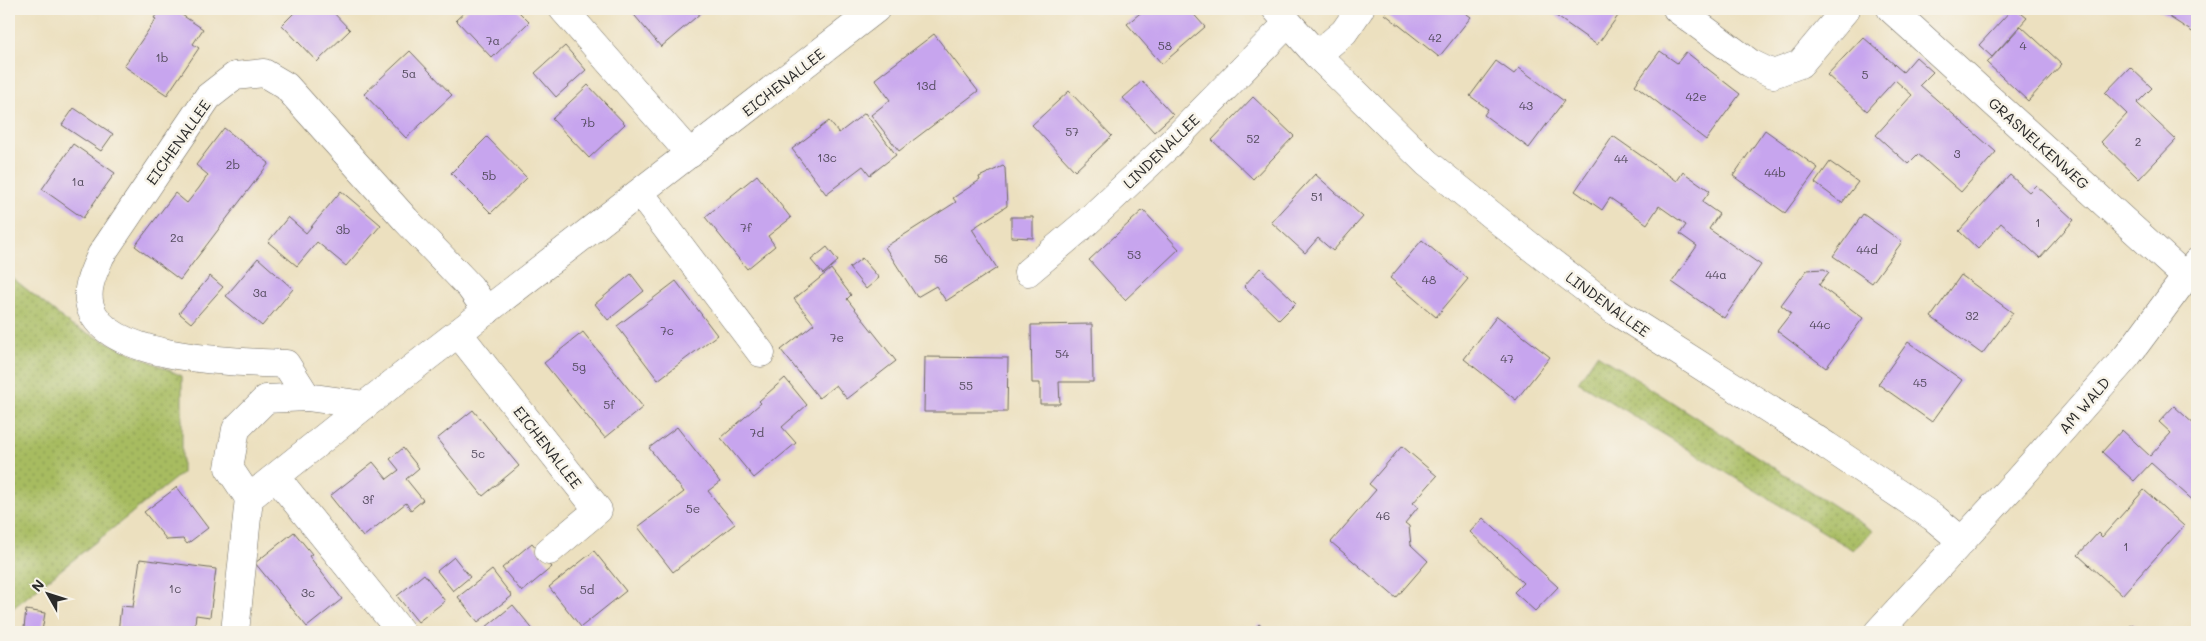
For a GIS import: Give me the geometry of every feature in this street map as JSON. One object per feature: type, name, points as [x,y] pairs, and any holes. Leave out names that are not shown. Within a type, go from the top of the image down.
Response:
[{"type":"street","points":[[563,9],[690,154]]},
{"type":"street","name":"EICHENALLEE","points":[[249,498],[365,405],[640,194],[875,9]]},
{"type":"street","points":[[1317,55],[1344,32],[1360,9]]},
{"type":"street","points":[[1677,9],[1750,63],[1773,74],[1800,64],[1846,9]]},
{"type":"street","name":"GRASNELKENWEG","points":[[1891,9],[2192,270]]},
{"type":"street","name":"LINDENALLEE","points":[[1028,272],[1087,222],[1170,144],[1282,16],[1317,55],[1427,162],[1615,312],[1827,446],[1933,517],[1962,540]]},
{"type":"street","name":"EICHENALLEE","points":[[307,397],[286,364],[200,360],[164,353],[122,339],[101,326],[90,306],[89,284],[101,255],[208,97],[236,76],[264,73],[286,86],[406,220],[470,287],[487,311]]},
{"type":"street","points":[[640,194],[761,353]]},
{"type":"street","name":"AM WALD","points":[[1878,632],[2127,356],[2192,270]]},
{"type":"street","name":"EICHENALLEE","points":[[458,333],[598,510],[549,551]]},
{"type":"street","points":[[235,632],[249,498],[229,468],[236,429],[266,399],[307,397],[365,405]]},
{"type":"street","points":[[276,477],[401,632]]},
{"type":"green space","points":[[9,275],[72,326],[182,376],[182,473],[13,608],[9,632]]},
{"type":"green space","points":[[1597,354],[1873,531],[1853,550],[1578,382]]},
{"type":"building","points":[[160,9],[173,9],[203,29],[193,44],[199,48],[167,95],[124,66],[156,19],[154,18]]},
{"type":"building","points":[[298,9],[330,9],[350,30],[317,62],[282,25]]},
{"type":"building","points":[[468,9],[516,9],[529,22],[492,58],[456,20]]},
{"type":"building","points":[[699,9],[702,12],[661,47],[630,10]]},
{"type":"building","points":[[1145,9],[1189,9],[1205,27],[1162,64],[1127,24]]},
{"type":"building","points":[[1389,9],[1460,9],[1471,17],[1439,57],[1385,14]]},
{"type":"building","points":[[1551,9],[1623,9],[1597,45],[1549,11]]},
{"type":"building","points":[[2012,9],[2016,9],[2027,18],[1992,57],[1979,45]]},
{"type":"building","points":[[2157,9],[2197,9],[2197,35]]},
{"type":"building","points":[[2021,26],[2062,64],[2028,101],[1987,63]]},
{"type":"building","points":[[934,34],[978,91],[899,151],[871,115],[890,100],[875,79]]},
{"type":"building","points":[[1863,37],[1903,72],[1916,57],[1933,72],[1920,85],[1996,152],[1961,192],[1918,154],[1908,164],[1876,135],[1912,95],[1895,80],[1867,111],[1827,75]]},
{"type":"building","points":[[565,46],[586,70],[556,97],[535,73]]},
{"type":"building","points":[[410,51],[452,95],[406,138],[364,94]]},
{"type":"building","points":[[1660,51],[1677,63],[1686,52],[1740,94],[1706,140],[1635,85]]},
{"type":"building","points":[[1496,61],[1514,74],[1519,68],[1564,101],[1529,148],[1484,115],[1488,109],[1470,96]]},
{"type":"building","points":[[2130,67],[2152,88],[2137,103],[2176,140],[2139,179],[2101,142],[2127,114],[2105,93]]},
{"type":"building","points":[[1142,81],[1173,115],[1154,132],[1123,98]]},
{"type":"building","points":[[588,85],[625,124],[589,158],[552,119]]},
{"type":"building","points":[[1069,91],[1112,136],[1075,171],[1032,125]]},
{"type":"building","points":[[1253,97],[1294,136],[1253,179],[1212,140]]},
{"type":"building","points":[[74,108],[113,134],[101,151],[62,125]]},
{"type":"building","points":[[865,113],[896,155],[870,175],[863,166],[826,194],[792,149],[829,121],[839,133]]},
{"type":"building","points":[[224,128],[269,163],[180,280],[135,246],[175,193],[187,203],[199,188],[208,175],[196,165]]},
{"type":"building","points":[[1765,130],[1818,168],[1785,213],[1733,176]]},
{"type":"building","points":[[1613,136],[1677,181],[1683,172],[1710,191],[1702,202],[1719,214],[1709,229],[1761,265],[1724,318],[1672,282],[1697,246],[1680,234],[1686,225],[1659,206],[1647,224],[1610,198],[1602,210],[1575,191]]},
{"type":"building","points":[[487,137],[527,178],[491,213],[451,173]]},
{"type":"building","points":[[73,144],[115,173],[83,218],[42,189]]},
{"type":"building","points":[[1830,162],[1858,182],[1842,203],[1815,183]]},
{"type":"building","points":[[1003,166],[1005,168],[1007,206],[972,229],[997,268],[946,301],[936,286],[917,297],[885,247],[956,202],[953,198],[980,180],[979,177]]},
{"type":"building","points":[[1315,174],[1363,217],[1333,251],[1318,238],[1305,253],[1271,222]]},
{"type":"building","points":[[757,175],[791,218],[768,236],[775,246],[747,269],[705,217]]},
{"type":"building","points":[[2010,175],[2029,192],[2036,185],[2074,220],[2040,258],[2001,223],[1978,249],[1959,231]]},
{"type":"building","points":[[341,191],[381,225],[346,266],[317,242],[297,266],[268,242],[288,217],[306,233]]},
{"type":"building","points":[[1143,210],[1179,249],[1125,300],[1089,260]]},
{"type":"building","points":[[1863,214],[1902,242],[1872,283],[1833,256]]},
{"type":"building","points":[[1011,217],[1033,217],[1033,238],[1011,237]]},
{"type":"building","points":[[1422,240],[1468,279],[1436,317],[1390,278]]},
{"type":"building","points":[[827,247],[838,261],[823,274],[811,260]]},
{"type":"building","points":[[258,258],[293,289],[262,326],[226,296]]},
{"type":"building","points":[[862,258],[879,278],[866,289],[849,268]]},
{"type":"building","points":[[1260,268],[1296,303],[1279,320],[1244,286]]},
{"type":"building","points":[[831,269],[851,295],[847,299],[896,361],[847,399],[836,385],[819,398],[781,350],[814,324],[794,299]]},
{"type":"building","points":[[1824,269],[1829,272],[1819,285],[1863,318],[1826,368],[1777,331],[1791,313],[1781,305],[1807,270]]},
{"type":"building","points":[[631,274],[644,291],[608,320],[595,304]]},
{"type":"building","points":[[1961,275],[2013,313],[1982,354],[1931,317]]},
{"type":"building","points":[[210,276],[223,287],[191,323],[179,313]]},
{"type":"building","points":[[676,281],[717,335],[658,380],[617,326]]},
{"type":"building","points":[[1497,316],[1550,357],[1516,400],[1464,359]]},
{"type":"building","points":[[1092,324],[1093,382],[1059,382],[1060,404],[1040,404],[1040,383],[1032,383],[1031,325]]},
{"type":"building","points":[[583,332],[643,407],[605,438],[544,363]]},
{"type":"building","points":[[1908,342],[1962,380],[1932,422],[1878,384]]},
{"type":"building","points":[[925,357],[1008,358],[1007,412],[924,412]]},
{"type":"building","points":[[785,378],[807,405],[782,427],[796,443],[754,478],[721,438],[761,403],[759,401]]},
{"type":"building","points":[[2174,406],[2197,427],[2197,504],[2151,463],[2134,481],[2102,452],[2122,430],[2150,456],[2171,433],[2159,422]]},
{"type":"building","points":[[473,410],[519,466],[483,496],[437,439]]},
{"type":"building","points":[[677,427],[720,482],[708,491],[735,524],[673,572],[638,527],[684,492],[649,448]]},
{"type":"building","points":[[1402,446],[1437,476],[1413,503],[1418,507],[1405,523],[1409,526],[1411,545],[1428,561],[1396,598],[1331,542],[1376,490],[1369,484]]},
{"type":"building","points":[[403,448],[419,468],[406,479],[423,500],[411,510],[406,503],[363,537],[330,496],[373,462],[387,479],[399,470],[390,459]]},
{"type":"building","points":[[177,487],[208,528],[187,544],[183,539],[167,540],[144,512]]},
{"type":"building","points":[[2144,490],[2184,526],[2122,595],[2078,555],[2098,533],[2102,537]]},
{"type":"building","points":[[1483,518],[1558,587],[1535,611],[1514,592],[1523,583],[1470,532]]},
{"type":"building","points":[[294,532],[312,554],[309,556],[342,599],[307,627],[255,563]]},
{"type":"building","points":[[532,543],[552,567],[522,592],[502,568]]},
{"type":"building","points":[[594,551],[626,591],[581,627],[549,587]]},
{"type":"building","points":[[454,557],[470,577],[453,591],[437,571]]},
{"type":"building","points":[[140,559],[216,569],[210,617],[196,615],[194,632],[118,632],[121,606],[133,607]]},
{"type":"building","points":[[492,570],[512,596],[478,622],[458,597]]},
{"type":"building","points":[[424,574],[445,601],[418,622],[397,596]]},
{"type":"building","points":[[513,605],[535,632],[480,632]]},
{"type":"building","points":[[26,610],[45,613],[42,631],[24,628]]},
{"type":"building","points":[[1259,624],[1269,632],[1252,632]]},
{"type":"building","points":[[2132,624],[2141,632],[2125,632]]}]
